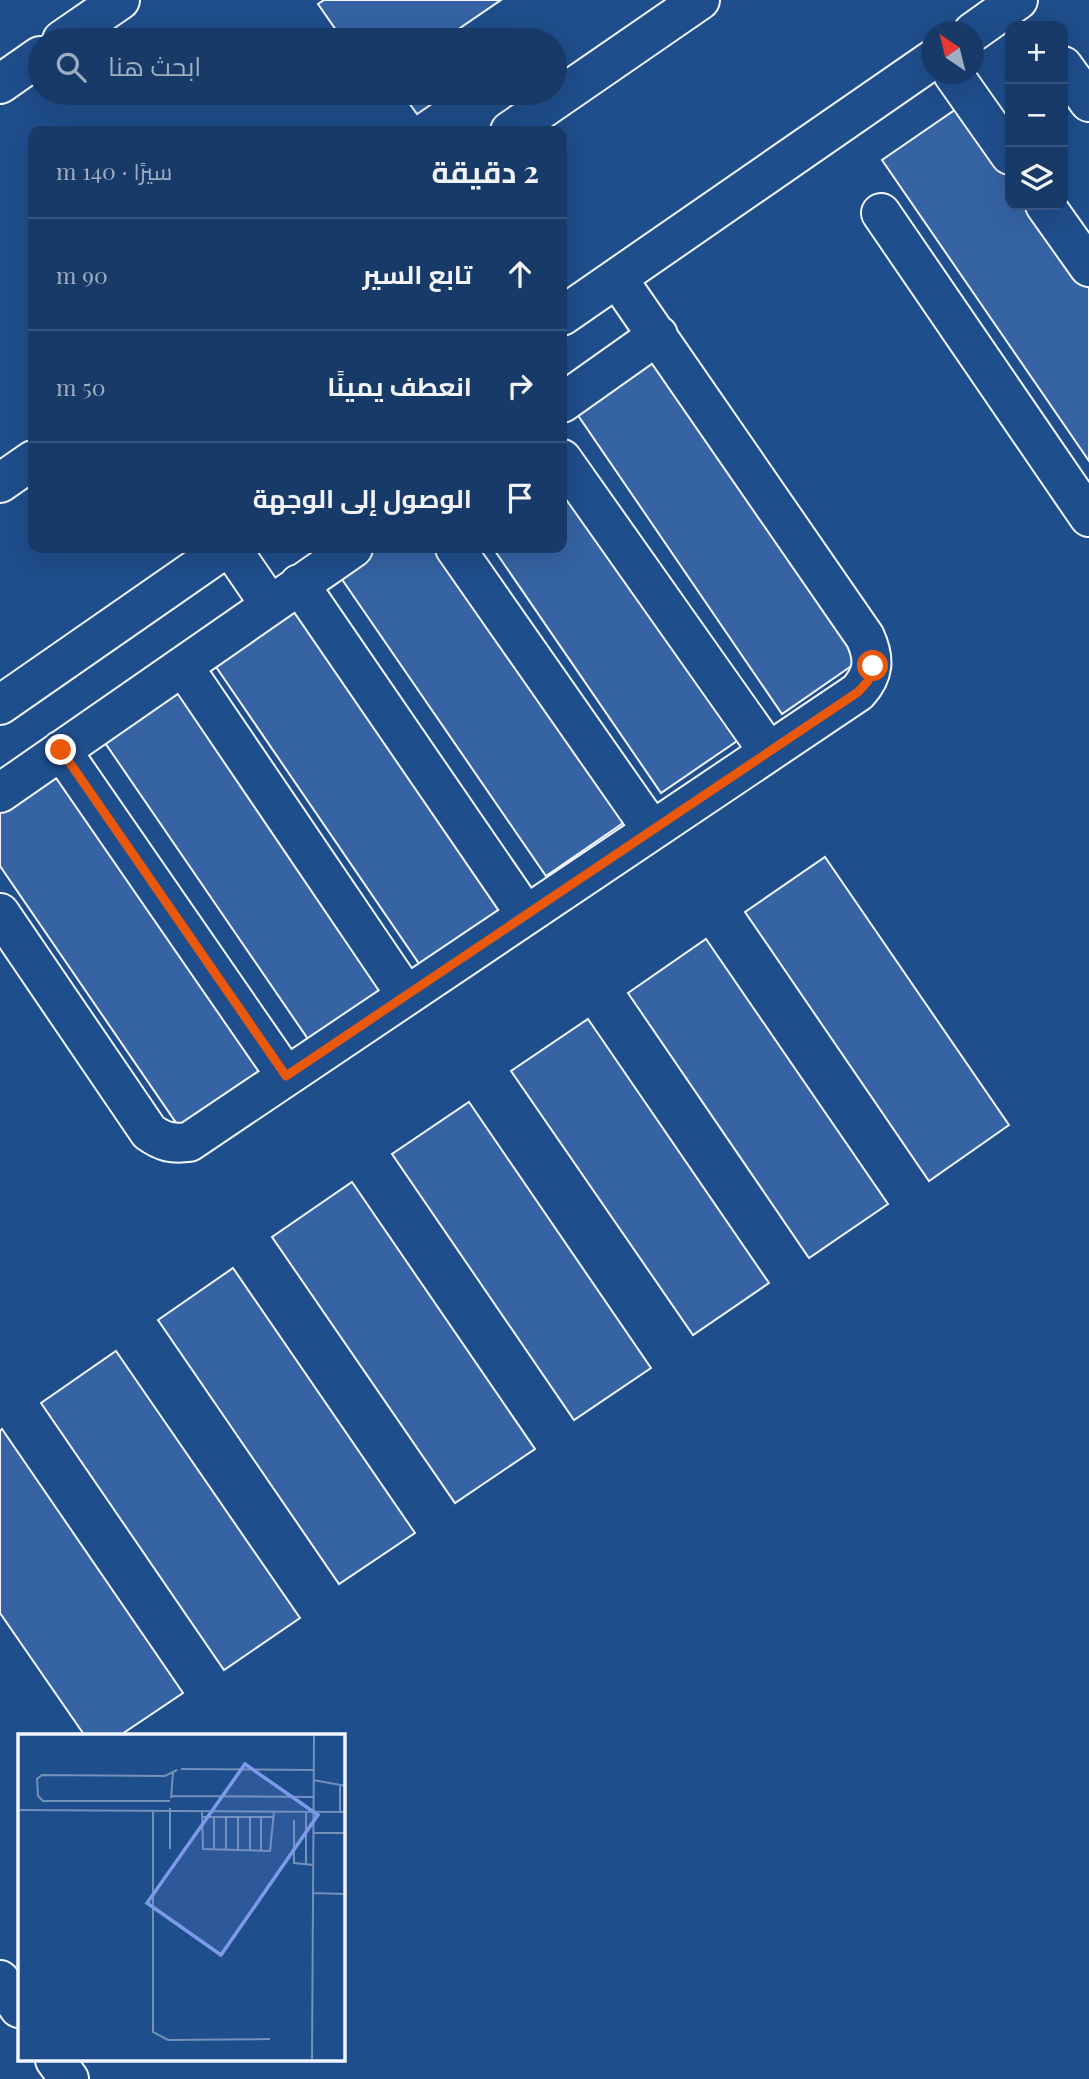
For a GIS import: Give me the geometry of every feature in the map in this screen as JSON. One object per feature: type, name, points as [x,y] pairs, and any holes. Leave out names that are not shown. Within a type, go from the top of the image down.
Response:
[{"type":"lane","points":[[79,28],[120,0]]},
{"type":"lane","points":[[567,92],[700,0]]},
{"type":"lane","points":[[984,26],[1021,7]]},
{"type":"lane","points":[[0,84],[28,64]]},
{"type":"lane","points":[[567,313],[921,68]]},
{"type":"lane","points":[[1068,73],[1089,102]]},
{"type":"lane","points":[[960,84],[1005,148]]},
{"type":"lane","points":[[517,126],[548,105]]},
{"type":"lane","points":[[1049,210],[1088,265]]},
{"type":"lane","points":[[881,213],[1089,517]]},
{"type":"lane","points":[[0,913],[149,1132],[160,1140],[174,1144],[189,1142],[858,692],[868,681],[873,666],[872,651],[865,637],[617,278]]},
{"type":"lane","points":[[567,398],[657,335]]},
{"type":"lane","points":[[0,483],[28,463]]},
{"type":"lane","points":[[567,466],[768,751]]},
{"type":"lane","points":[[0,705],[222,553]]},
{"type":"lane","points":[[235,553],[284,595],[526,915]]},
{"type":"lane","points":[[0,793],[284,595],[336,553]]},
{"type":"lane","points":[[458,553],[652,830]]},
{"type":"lane","points":[[183,666],[406,995]]},
{"type":"lane","points":[[61,750],[286,1076]]},
{"type":"lane","points":[[0,1980],[18,2007]]},
{"type":"lane","points":[[56,2062],[69,2079]]},
{"type":"building","points":[[324,0],[501,0],[460,28],[335,28],[318,4]]},
{"type":"building","points":[[965,103],[1005,162],[1005,210],[1038,210],[1089,283],[1089,461],[882,160]]},
{"type":"building","points":[[411,105],[430,105],[417,114]]},
{"type":"building","points":[[653,358],[860,660],[782,714],[575,411]]},
{"type":"building","points":[[567,486],[740,739],[661,793],[496,553],[567,553]]},
{"type":"building","points":[[371,553],[442,553],[626,821],[546,876],[339,575]]},
{"type":"building","points":[[294,605],[503,908],[420,965],[212,661]]},
{"type":"building","points":[[182,682],[391,987],[310,1042],[101,737]]},
{"type":"building","points":[[53,770],[260,1071],[179,1127],[0,866],[0,807]]},
{"type":"building","points":[[825,857],[1009,1125],[929,1181],[745,912]]},
{"type":"building","points":[[706,939],[888,1204],[809,1258],[628,993]]},
{"type":"building","points":[[588,1019],[769,1283],[693,1335],[511,1071]]},
{"type":"building","points":[[469,1102],[651,1368],[574,1420],[392,1154]]},
{"type":"building","points":[[352,1182],[535,1449],[455,1503],[272,1237]]},
{"type":"building","points":[[233,1268],[415,1533],[339,1584],[158,1320]]},
{"type":"building","points":[[116,1351],[300,1618],[224,1670],[41,1403]]},
{"type":"building","points":[[2,1429],[183,1693],[122,1734],[84,1734],[0,1613]]},
{"type":"route","points":[[61,750],[286,1076],[858,692],[868,681],[873,666]]}]
